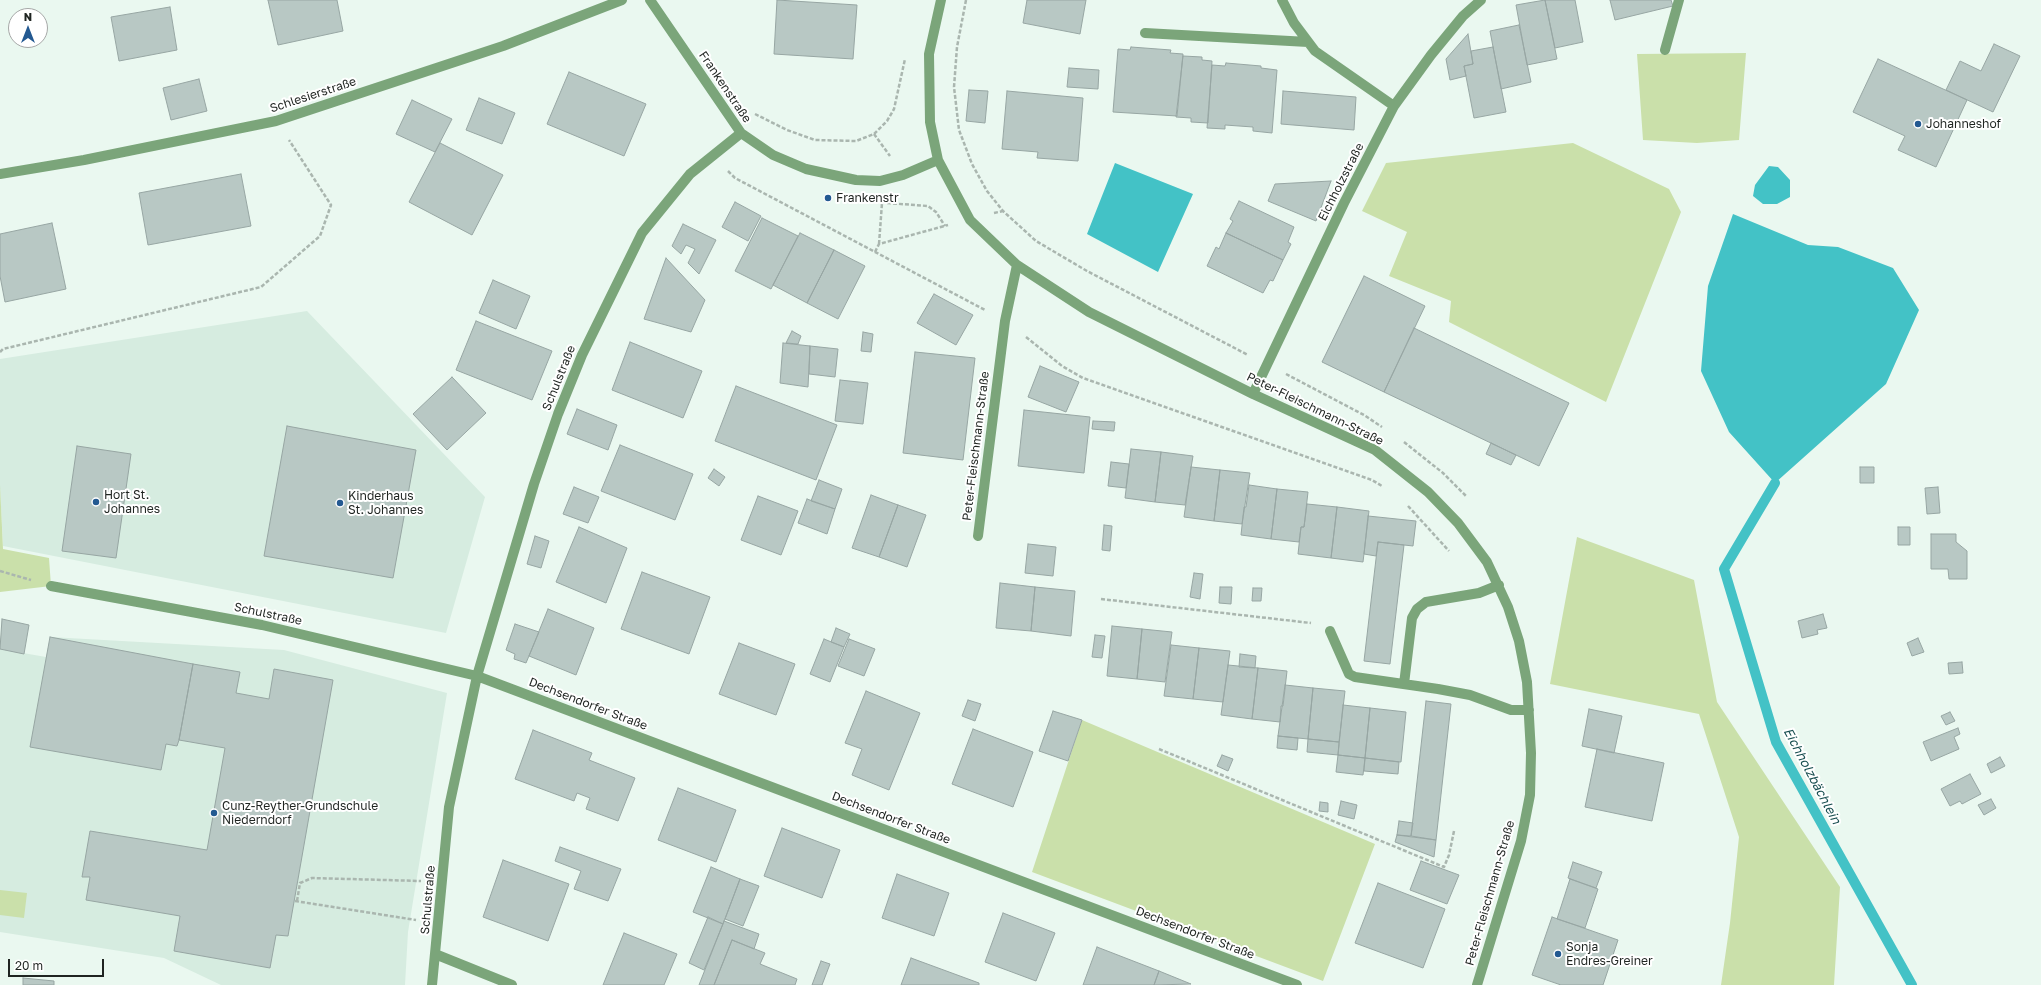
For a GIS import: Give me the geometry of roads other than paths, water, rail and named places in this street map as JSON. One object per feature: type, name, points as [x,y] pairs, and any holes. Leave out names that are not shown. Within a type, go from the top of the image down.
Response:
[{"type":"street","name":"Schlesierstraße","points":[[0,174],[84,160],[276,120],[503,46],[622,0]]},
{"type":"street","name":"Frankenstraße","points":[[650,0],[741,133],[773,155],[806,169],[856,180],[880,181],[903,175],[938,160]]},
{"type":"street","name":"Peter-Fleischmann-Straße","points":[[941,0],[929,54],[930,122],[938,160],[970,220],[1017,265],[1089,312],[1253,394],[1375,450],[1428,492],[1458,523],[1487,562],[1499,585],[1519,641],[1527,682],[1529,710],[1530,795],[1521,841],[1477,985]]},
{"type":"street","points":[[1282,0],[1294,23],[1315,51],[1394,106]]},
{"type":"street","name":"Eichholzstraße","points":[[1253,394],[1344,203],[1394,106],[1431,55],[1463,16],[1481,0]]},
{"type":"street","points":[[1665,50],[1679,0]]},
{"type":"street","points":[[1144,33],[1308,42]]},
{"type":"street","name":"Schulstraße","points":[[432,985],[449,807],[477,676],[534,484],[558,414],[582,355],[642,233],[690,174],[741,133]]},
{"type":"street","name":"Peter-Fleischmann-Straße","points":[[978,536],[1005,321],[1017,265]]},
{"type":"street","points":[[1404,684],[1412,618],[1417,609],[1426,602],[1479,593],[1499,585]]},
{"type":"street","name":"Schulstraße","points":[[51,586],[262,625],[477,676]]},
{"type":"street","points":[[1330,631],[1349,674],[1355,677],[1470,695],[1511,710],[1529,710]]},
{"type":"street","name":"Dechsendorfer Straße","points":[[477,676],[1297,985]]},
{"type":"street","points":[[435,954],[512,985]]},
{"type":"water","points":[[1115,163],[1193,194],[1158,272],[1087,234]]},
{"type":"water","points":[[1769,166],[1778,167],[1790,180],[1790,197],[1777,204],[1763,204],[1753,196],[1755,185]]},
{"type":"water","points":[[1733,214],[1808,245],[1838,247],[1893,268],[1919,310],[1886,384],[1775,483],[1729,432],[1701,371],[1708,286]]},
{"type":"waterway","name":"Eichholzbächlein","points":[[1775,483],[1724,569],[1776,742],[1912,985]]},
{"type":"place","name":"Johanneshof","points":[[1918,124]]},
{"type":"place","name":"Frankenstr","points":[[828,198]]},
{"type":"place","name":"Hort St. Johannes","points":[[96,502]]},
{"type":"place","name":"Kinderhaus St. Johannes","points":[[340,503]]},
{"type":"place","name":"Cunz-Reyther-Grundschule Niederndorf","points":[[214,813]]},
{"type":"place","name":"Sonja Endres-Greiner","points":[[1558,954]]}]
